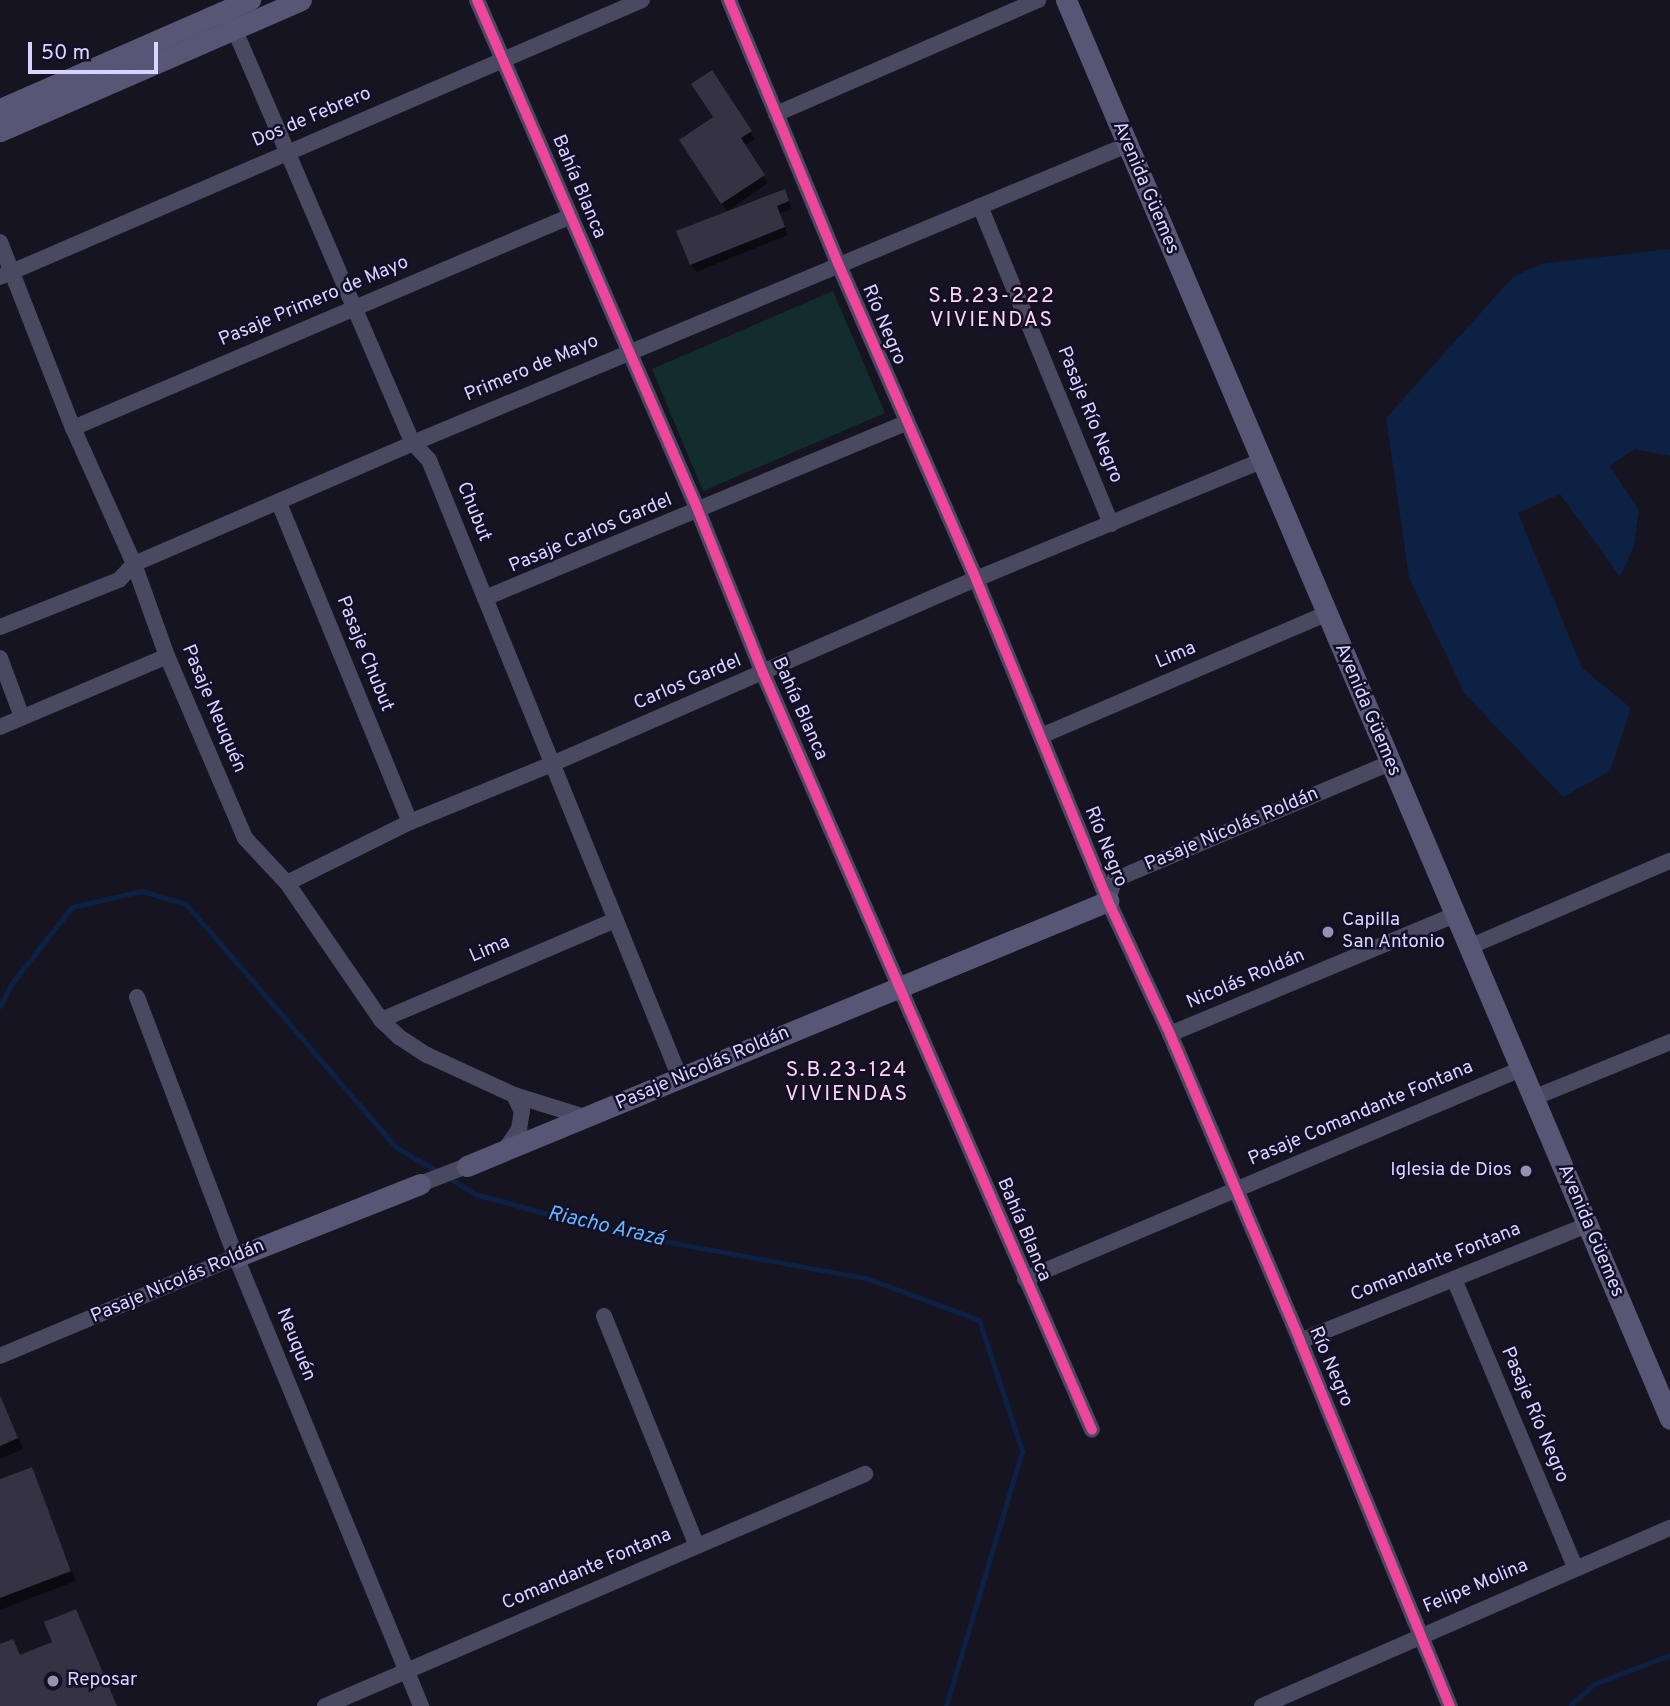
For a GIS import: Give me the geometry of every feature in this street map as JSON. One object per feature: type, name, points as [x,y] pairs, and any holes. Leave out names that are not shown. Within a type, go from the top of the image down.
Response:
[{"type":"street","points":[[0,131],[230,20],[250,0]]},
{"type":"street","points":[[0,109],[230,20],[301,0]]},
{"type":"street","name":"Bahía Blanca","points":[[477,0],[697,508],[764,673],[1092,1430]]},
{"type":"street","name":"Dos de Febrero","points":[[6,274],[642,0]]},
{"type":"street","name":"Río Negro","points":[[729,0],[838,263],[976,579],[1108,901],[1170,1034],[1234,1191],[1300,1340],[1450,1706]]},
{"type":"street","points":[[776,114],[1038,0]]},
{"type":"street","name":"Avenida Güemes","points":[[1066,0],[1670,1419]]},
{"type":"street","name":"Chubut","points":[[230,20],[413,443],[429,460],[680,1078]]},
{"type":"street","name":"Primero de Mayo","points":[[0,627],[119,580],[134,564],[413,443],[838,263],[1127,145]]},
{"type":"street","name":"Pasaje Río Negro","points":[[980,205],[1111,524]]},
{"type":"street","name":"Pasaje Primero de Mayo","points":[[73,428],[572,216]]},
{"type":"street","name":"Pasaje Neuquén","points":[[0,242],[6,274],[134,564],[167,656],[245,838],[286,883],[381,1020],[399,1037],[427,1055],[514,1095],[589,1118]]},
{"type":"street","name":"Pasaje Carlos Gardel","points":[[485,598],[906,422]]},
{"type":"street","name":"Carlos Gardel","points":[[286,883],[410,822],[764,673],[976,579],[1263,460]]},
{"type":"street","name":"Pasaje Chubut","points":[[279,503],[410,822]]},
{"type":"street","name":"Lima","points":[[1041,736],[1326,614]]},
{"type":"street","points":[[0,727],[167,656]]},
{"type":"street","points":[[0,658],[22,718]]},
{"type":"street","name":"Pasaje Nicolás Roldán","points":[[0,1356],[508,1147],[589,1118],[1108,901],[1114,880],[1390,763]]},
{"type":"street","points":[[1469,947],[1670,861]]},
{"type":"street","name":"Nicolás Roldán","points":[[1170,1034],[1455,915]]},
{"type":"street","name":"Lima","points":[[381,1020],[616,920]]},
{"type":"street","name":"Neuquén","points":[[137,997],[236,1257],[421,1706]]},
{"type":"street","points":[[1533,1098],[1670,1042]]},
{"type":"street","name":"Pasaje Comandante Fontana","points":[[1025,1279],[1521,1069]]},
{"type":"street","points":[[508,1147],[519,1129],[522,1111],[514,1095]]},
{"type":"street","name":"Comandante Fontana","points":[[1300,1340],[1587,1225]]},
{"type":"street","name":"Pasaje Río Negro","points":[[1454,1279],[1575,1567]]},
{"type":"street","points":[[604,1316],[697,1546]]},
{"type":"street","name":"Comandante Fontana","points":[[325,1706],[865,1474]]},
{"type":"street","name":"Felipe Molina","points":[[1262,1706],[1421,1634],[1670,1528]]},
{"type":"green space","points":[[833,291],[885,413],[703,491],[652,369]]},
{"type":"water","points":[[1670,249],[1670,456],[1635,449],[1610,466],[1639,511],[1633,549],[1620,577],[1560,494],[1518,513],[1582,668],[1631,708],[1610,771],[1563,797],[1465,694],[1409,578],[1386,418],[1513,277],[1541,264]]},
{"type":"building","points":[[712,70],[752,131],[741,138],[765,175],[721,204],[679,140],[713,117],[691,84]]},
{"type":"building","points":[[785,189],[789,201],[777,206],[785,227],[690,265],[676,231]]},
{"type":"building","points":[[0,1395],[18,1438],[0,1446]]},
{"type":"building","points":[[32,1467],[71,1571],[0,1598],[0,1479]]},
{"type":"building","name":"Reposar","points":[[76,1609],[117,1706],[0,1706],[0,1644],[13,1639],[20,1655],[52,1642],[44,1622]]},
{"type":"waterway","name":"Riacho Arazá","points":[[0,1006],[12,983],[72,907],[142,891],[186,904],[396,1147],[440,1173]]},
{"type":"waterway","name":"Riacho Arazá","points":[[449,1178],[475,1194],[614,1232],[869,1279],[979,1320],[1022,1451],[946,1706]]},
{"type":"waterway","name":"Riacho Arazá","points":[[1570,1706],[1594,1684],[1670,1655]]},
{"type":"cycle path","points":[[477,0],[697,508],[763,673],[1092,1430]]},
{"type":"cycle path","points":[[729,0],[838,263],[976,579],[1108,901],[1170,1034],[1300,1341],[1450,1706]]},
{"type":"place","name":"Capilla San Antonio","points":[[1328,932]]},
{"type":"place","name":"Iglesia de Dios","points":[[1526,1171]]},
{"type":"place","name":"Reposar","points":[[53,1681]]},
{"type":"district","name":"S.B.23-222 VIVIENDAS","points":[[992,309]]},
{"type":"district","name":"S.B.23-124 VIVIENDAS","points":[[847,1083]]}]
